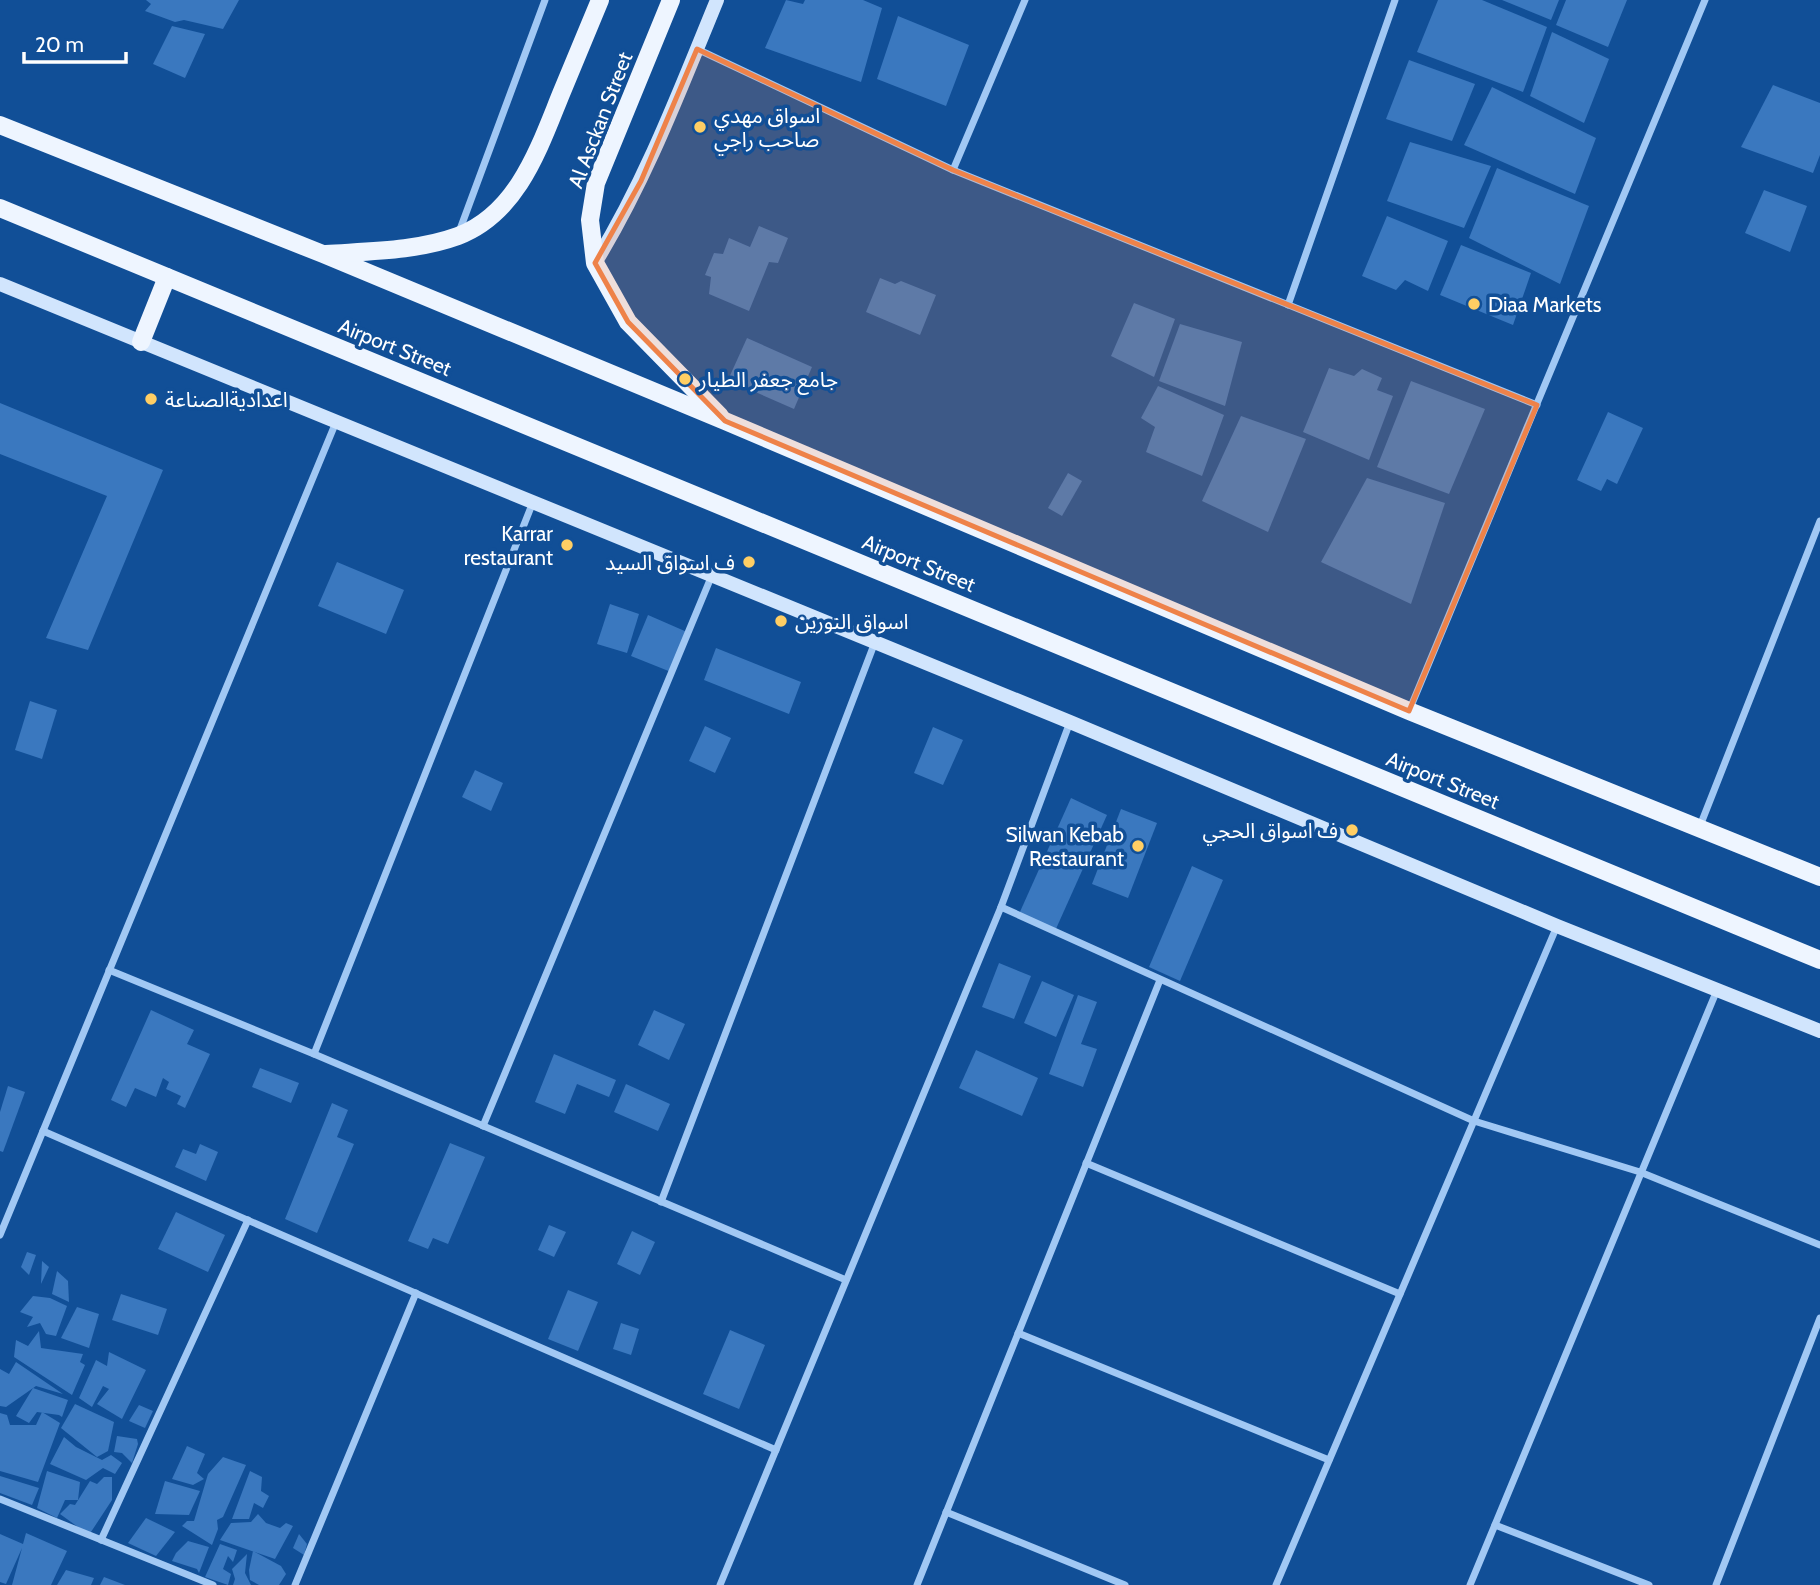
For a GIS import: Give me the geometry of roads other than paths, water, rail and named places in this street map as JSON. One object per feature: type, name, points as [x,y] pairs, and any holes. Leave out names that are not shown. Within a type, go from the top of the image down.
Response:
[{"type":"main road","name":"Al Asckan Street","points":[[323,254],[408,248],[458,236],[486,221],[510,198],[534,160],[600,0]]},
{"type":"main road","name":"Al Asckan Street","points":[[666,4],[596,183],[590,220],[595,263],[628,322],[725,421]]},
{"type":"main road","points":[[0,125],[323,254],[1409,711],[1820,877]]},
{"type":"main road","name":"Airport Street","points":[[0,208],[1820,960]]},
{"type":"main road","points":[[141,342],[167,277]]},
{"type":"street","points":[[458,236],[545,0]]},
{"type":"street","points":[[595,263],[620,223],[641,181],[717,0]]},
{"type":"street","points":[[953,170],[1025,0]]},
{"type":"street","points":[[1288,305],[1395,0]]},
{"type":"street","points":[[1409,711],[1705,0]]},
{"type":"street","points":[[697,49],[953,170],[1537,405]]},
{"type":"street","points":[[0,284],[1070,722],[1558,926],[1820,1031]]},
{"type":"street","points":[[0,1235],[337,421]]},
{"type":"street","points":[[314,1054],[533,502]]},
{"type":"street","points":[[1699,828],[1820,521]]},
{"type":"street","points":[[484,1126],[712,575]]},
{"type":"street","points":[[661,1202],[875,642]]},
{"type":"street","points":[[720,1585],[1001,908],[1070,722]]},
{"type":"street","points":[[1001,908],[1474,1121],[1640,1172],[1820,1245]]},
{"type":"street","points":[[1276,1585],[1558,926]]},
{"type":"street","points":[[109,970],[846,1280]]},
{"type":"street","points":[[917,1585],[1160,980]]},
{"type":"street","points":[[1471,1585],[1717,990]]},
{"type":"street","points":[[43,1131],[776,1450]]},
{"type":"street","points":[[1086,1163],[1400,1294]]},
{"type":"street","points":[[101,1540],[248,1220]]},
{"type":"street","points":[[295,1585],[416,1293]]},
{"type":"street","points":[[1716,1585],[1820,1318]]},
{"type":"street","points":[[1018,1333],[1329,1460]]},
{"type":"street","points":[[0,1499],[213,1585]]},
{"type":"street","points":[[946,1512],[1125,1585]]},
{"type":"street","points":[[1495,1525],[1649,1585]]},
{"type":"place","name":"اسواق مهدي صاحب راجي","points":[[700,127]]},
{"type":"place","name":"Diaa Markets","points":[[1474,304]]},
{"type":"place","name":"جامع جعفر الطيار","points":[[685,379]]},
{"type":"place","name":"اعداديةالصناعة","points":[[151,399]]},
{"type":"place","name":"Karrar restaurant","points":[[567,545]]},
{"type":"place","name":"ف اسواق السيد","points":[[749,562]]},
{"type":"place","name":"اسواق النورين","points":[[781,621]]},
{"type":"place","name":"ف اسواق الحجي","points":[[1352,830]]},
{"type":"place","name":"Silwan Kebab Restaurant","points":[[1138,846]]}]
